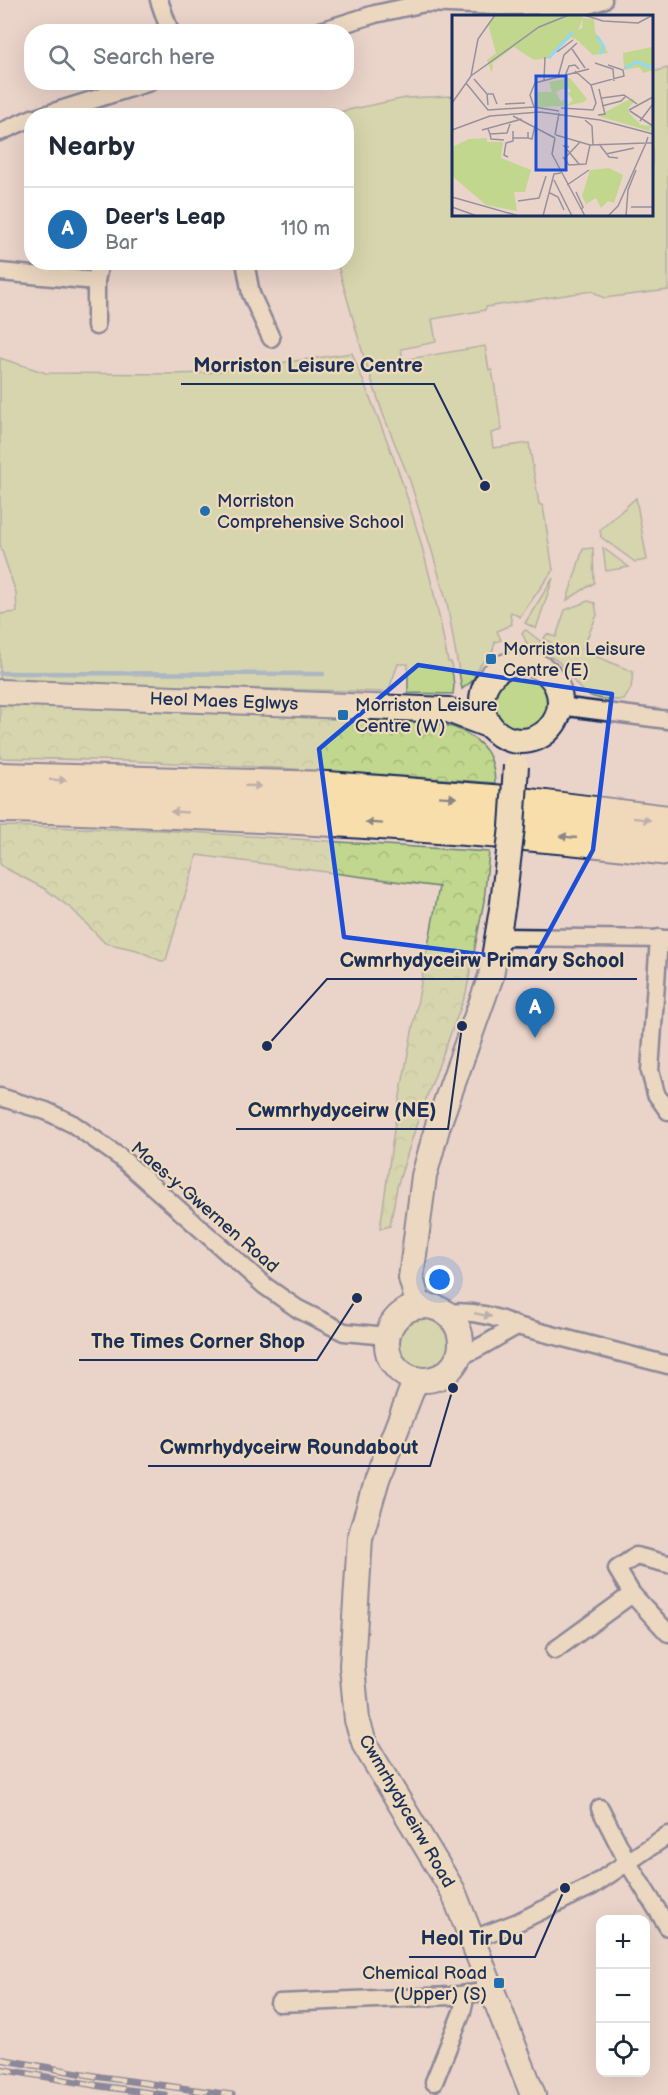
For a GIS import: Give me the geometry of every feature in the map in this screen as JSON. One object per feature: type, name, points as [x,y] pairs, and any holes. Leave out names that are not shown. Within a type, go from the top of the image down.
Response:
[{"type":"highway","points":[[0,779],[340,789],[506,802],[668,822]]},
{"type":"highway","points":[[0,806],[83,807],[344,820],[565,836],[668,849]]},
{"type":"street","points":[[159,0],[167,24]]},
{"type":"street","points":[[343,24],[425,3],[589,5],[603,0]]},
{"type":"street","points":[[88,108],[131,90]]},
{"type":"street","points":[[0,132],[24,122]]},
{"type":"street","points":[[96,326],[96,281],[98,270]]},
{"type":"street","points":[[246,270],[251,294],[271,338]]},
{"type":"street","points":[[0,272],[96,281]]},
{"type":"street","name":"Heol Maes Eglwys","points":[[448,710],[483,692],[492,676],[499,670],[523,663],[539,668],[552,678],[559,693],[560,705]]},
{"type":"street","name":"Heol Maes Eglwys","points":[[0,692],[448,710],[493,729],[504,737],[521,741],[539,737]]},
{"type":"street","points":[[483,692],[483,710],[516,766]]},
{"type":"street","points":[[419,1306],[411,1278],[424,1176],[438,1125],[491,976],[503,903],[516,766],[539,737],[552,725],[557,718],[560,705],[668,720]]},
{"type":"street","points":[[498,937],[663,938],[650,1071],[656,1094],[668,1111]]},
{"type":"street","name":"Maes-y-Gwernen Road","points":[[0,1097],[46,1111],[73,1124],[121,1158],[265,1286],[298,1309],[344,1332],[388,1336]]},
{"type":"street","points":[[419,1306],[434,1307],[447,1313],[457,1324],[461,1339],[460,1356],[450,1371],[434,1379],[416,1379],[403,1374],[393,1364],[388,1350],[388,1336],[398,1316],[419,1306]]},
{"type":"street","points":[[447,1313],[463,1311],[501,1319],[517,1326],[668,1365]]},
{"type":"street","points":[[460,1356],[474,1351],[517,1326]]},
{"type":"street","name":"Cwmrhydyceirw Road","points":[[416,1379],[377,1479],[360,1538],[352,1666],[357,1720],[365,1745],[453,1891],[530,2084]]},
{"type":"street","points":[[668,1564],[636,1556],[617,1569],[632,1594],[668,1633]]},
{"type":"street","points":[[555,1650],[632,1594]]},
{"type":"street","points":[[600,1808],[628,1863],[668,1927]]},
{"type":"street","points":[[473,1939],[518,1922],[592,1886],[668,1835]]},
{"type":"street","points":[[279,2003],[466,1995],[493,1991]]},
{"type":"street","points":[[434,2082],[462,2012],[466,1995]]},
{"type":"highlighted area","points":[[418,665],[612,694],[593,850],[533,961],[344,937],[319,749]]},
{"type":"green space","points":[[668,68],[668,290],[604,298],[592,291],[486,307],[485,310],[432,319],[436,342],[401,349],[403,360],[485,346],[489,370],[492,370],[502,430],[491,433],[493,448],[529,443],[539,504],[543,506],[553,570],[520,617],[511,612],[512,624],[497,631],[501,640],[495,642],[492,653],[481,664],[472,681],[462,689],[447,603],[431,548],[410,481],[383,414],[363,354],[339,270],[354,270],[354,109],[406,98],[452,96],[452,216],[653,216],[653,72]]},
{"type":"green space","name":"Morriston Comprehensive School","points":[[352,353],[395,461],[415,522],[434,592],[448,662],[451,662],[453,694],[408,693],[408,664],[398,664],[388,692],[0,682],[0,614],[17,612],[16,593],[0,545],[0,358],[46,373],[173,374],[207,373]]},
{"type":"green space","points":[[636,498],[647,560],[635,562],[601,537],[600,530]]},
{"type":"green space","points":[[593,548],[594,583],[567,600],[583,549]]},
{"type":"green space","points":[[603,548],[629,567],[606,571]]},
{"type":"green space","points":[[553,578],[536,629],[525,623]]},
{"type":"green space","points":[[588,601],[595,603],[597,615],[582,650],[633,672],[631,688],[624,700],[604,699],[586,693],[561,664],[546,654],[551,643],[544,638],[547,634],[556,637],[565,610]]},
{"type":"green space","points":[[526,630],[545,645],[542,652],[528,646],[522,633]]},
{"type":"green space","points":[[516,675],[526,675],[541,683],[547,692],[549,703],[547,714],[541,723],[526,731],[516,731],[505,726],[498,719],[493,708],[493,698],[498,687],[505,680]]},
{"type":"green space","points":[[0,704],[277,713],[441,724],[460,730],[482,745],[493,765],[495,783],[248,766],[0,758]]},
{"type":"green space","points":[[0,826],[160,830],[489,852],[484,901],[466,993],[417,1123],[397,1187],[390,1226],[380,1229],[395,1123],[439,887],[197,855],[166,960],[161,961],[137,950],[105,943],[73,910],[45,889],[0,864]]},
{"type":"green space","points":[[418,1317],[438,1324],[445,1331],[449,1340],[448,1357],[441,1364],[431,1368],[420,1368],[410,1364],[399,1347],[397,1338],[400,1329],[407,1321]]},
{"type":"waterway","points":[[0,673],[323,674]]},
{"type":"railway","points":[[0,2059],[101,2077],[232,2095]]},
{"type":"railway","points":[[0,2069],[165,2095]]},
{"type":"place","name":"Morriston Leisure Centre","points":[[485,486]]},
{"type":"place","name":"Morriston Comprehensive School","points":[[205,511]]},
{"type":"place","name":"Morriston Leisure Centre (E)","points":[[491,659]]},
{"type":"place","name":"Morriston Leisure Centre (W)","points":[[343,715]]},
{"type":"place","name":"Cwmrhydyceirw (NE)","points":[[462,1026]]},
{"type":"place","name":"Deer's Leap","points":[[535,1038]]},
{"type":"place","name":"Cwmrhydyceirw Primary School","points":[[267,1046]]},
{"type":"place","name":"The Times Corner Shop","points":[[357,1298]]},
{"type":"place","name":"Cwmrhydyceirw Roundabout","points":[[453,1388]]},
{"type":"place","name":"Heol Tir Du","points":[[565,1888]]},
{"type":"place","name":"Chemical Road (Upper) (S)","points":[[499,1983]]}]
